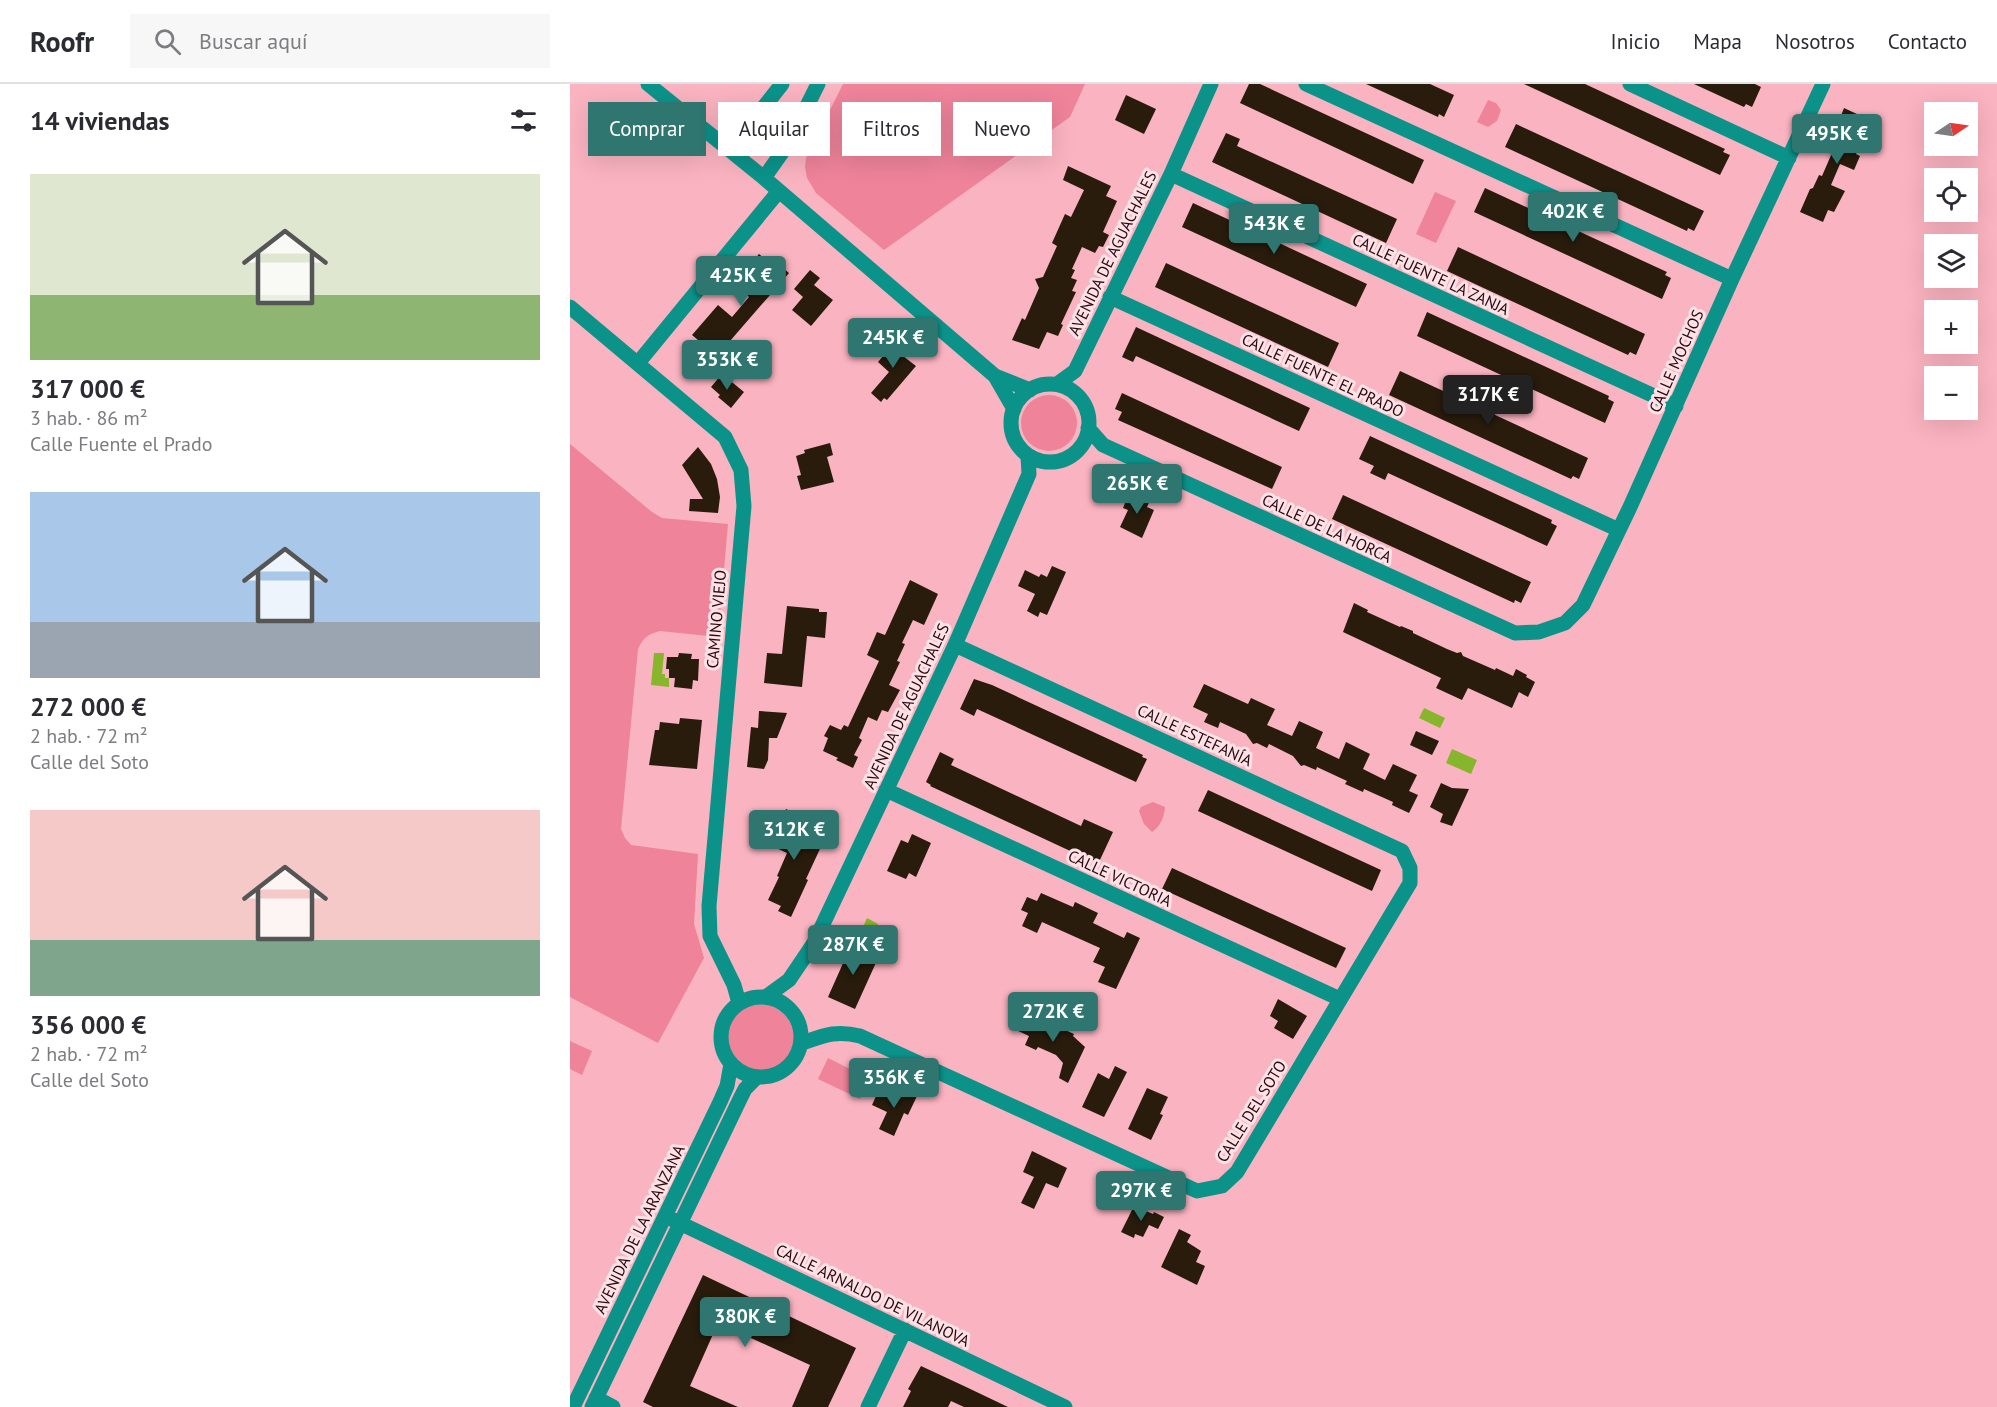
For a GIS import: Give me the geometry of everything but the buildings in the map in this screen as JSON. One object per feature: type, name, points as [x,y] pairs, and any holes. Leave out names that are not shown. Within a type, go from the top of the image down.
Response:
[{"type":"street","points":[[648,84],[764,178],[995,376],[1030,390]]},
{"type":"street","points":[[768,102],[782,84]]},
{"type":"street","points":[[764,178],[788,144],[818,84]]},
{"type":"street","name":"AVENIDA DE AGUACHALES","points":[[1057,384],[1075,371],[1171,174],[1211,84]]},
{"type":"street","points":[[1306,84],[1732,279]]},
{"type":"street","points":[[1630,84],[1789,158]]},
{"type":"street","name":"CALLE MOCHOS","points":[[1539,632],[1565,623],[1583,605],[1823,84]]},
{"type":"street","name":"CALLE FUENTE LA ZANJA","points":[[1171,174],[1676,406]]},
{"type":"street","points":[[638,363],[779,191]]},
{"type":"street","name":"CALLE FUENTE EL PRADO","points":[[1110,297],[1619,530]]},
{"type":"street","name":"CAMINO VIEJO","points":[[570,307],[725,436],[741,470],[744,506],[709,906],[710,936],[734,985],[739,1003]]},
{"type":"street","points":[[1075,371],[1078,394],[1086,409],[1088,428],[1081,446],[1065,459],[1045,462],[1028,456],[1017,444],[1012,433],[1011,421],[1020,398],[1030,390],[1042,385],[1057,384],[1068,387],[1078,394]]},
{"type":"street","points":[[995,376],[1014,409]]},
{"type":"street","name":"CALLE DE LA HORCA","points":[[1088,428],[1103,445],[1515,633],[1539,632]]},
{"type":"street","name":"CALLE DE LA HORCA","points":[[1081,446],[1103,445]]},
{"type":"street","name":"AVENIDA DE AGUACHALES","points":[[767,996],[789,980],[814,943],[955,645],[1029,474],[1028,456]]},
{"type":"street","name":"AVENIDA DE AGUACHALES","points":[[1029,474],[1045,462]]},
{"type":"street","name":"CALLE ESTEFANÍA","points":[[955,645],[1402,851],[1410,868]]},
{"type":"street","name":"CALLE VICTORIA","points":[[886,790],[1340,999]]},
{"type":"street","name":"CALLE DEL SOTO","points":[[801,1036],[846,1033],[860,1036],[1197,1191],[1222,1186],[1237,1172],[1410,883],[1410,868]]},
{"type":"street","name":"AVENIDA DE AGUACHALES","points":[[785,1005],[789,980]]},
{"type":"street","points":[[767,996],[785,1005],[797,1017],[801,1036],[798,1054],[787,1069],[774,1076],[756,1078],[741,1073],[731,1064],[723,1050],[721,1032],[725,1018],[739,1003],[767,996]]},
{"type":"street","name":"AVENIDA DE LA ARANZANA","points":[[573,1407],[727,1086],[731,1064]]},
{"type":"street","name":"AVENIDA DE LA ARANZANA","points":[[594,1403],[740,1099],[745,1089],[756,1078]]},
{"type":"street","name":"CALLE ARNALDO DE VILANOVA","points":[[664,1216],[1065,1407]]},
{"type":"street","points":[[868,1407],[904,1330]]},
{"type":"street","points":[[594,1403],[614,1407]]},
{"type":"shaded area","points":[[843,84],[1085,84],[1070,117],[1052,130],[1052,102],[953,102],[953,156],[1015,156],[884,250],[816,193],[807,178],[805,167],[807,156],[830,156],[830,110]]},
{"type":"shaded area","points":[[1488,100],[1496,103],[1501,110],[1497,121],[1488,127],[1477,122]]},
{"type":"shaded area","points":[[1435,192],[1456,201],[1436,243],[1416,234]]},
{"type":"shaded area","points":[[1043,395],[1055,395],[1065,399],[1073,407],[1077,423],[1073,439],[1065,447],[1055,451],[1043,451],[1033,447],[1025,439],[1021,429],[1021,417],[1025,407],[1033,399]]},
{"type":"shaded area","points":[[570,444],[662,518],[728,524],[718,637],[660,631],[646,637],[638,649],[621,829],[631,845],[698,854],[694,924],[704,958],[658,1043],[570,997]]},
{"type":"shaded area","points":[[654,653],[664,653],[662,674],[665,674],[665,678],[669,678],[669,687],[651,685]]},
{"type":"shaded area","points":[[1424,708],[1445,718],[1440,728],[1419,718]]},
{"type":"shaded area","points":[[1452,749],[1477,760],[1471,774],[1446,763]]},
{"type":"shaded area","points":[[1153,802],[1165,807],[1162,821],[1152,832],[1144,824],[1139,811],[1141,807]]},
{"type":"shaded area","points":[[867,918],[878,924],[869,943],[858,938]]},
{"type":"shaded area","points":[[760,1004],[773,1007],[784,1014],[791,1025],[794,1038],[791,1051],[784,1062],[773,1069],[760,1072],[747,1069],[736,1062],[729,1051],[726,1038],[729,1025],[736,1014],[747,1007]]},
{"type":"shaded area","points":[[570,1041],[592,1051],[582,1075],[570,1069]]},
{"type":"shaded area","points":[[828,1058],[870,1079],[860,1099],[818,1079]]}]
